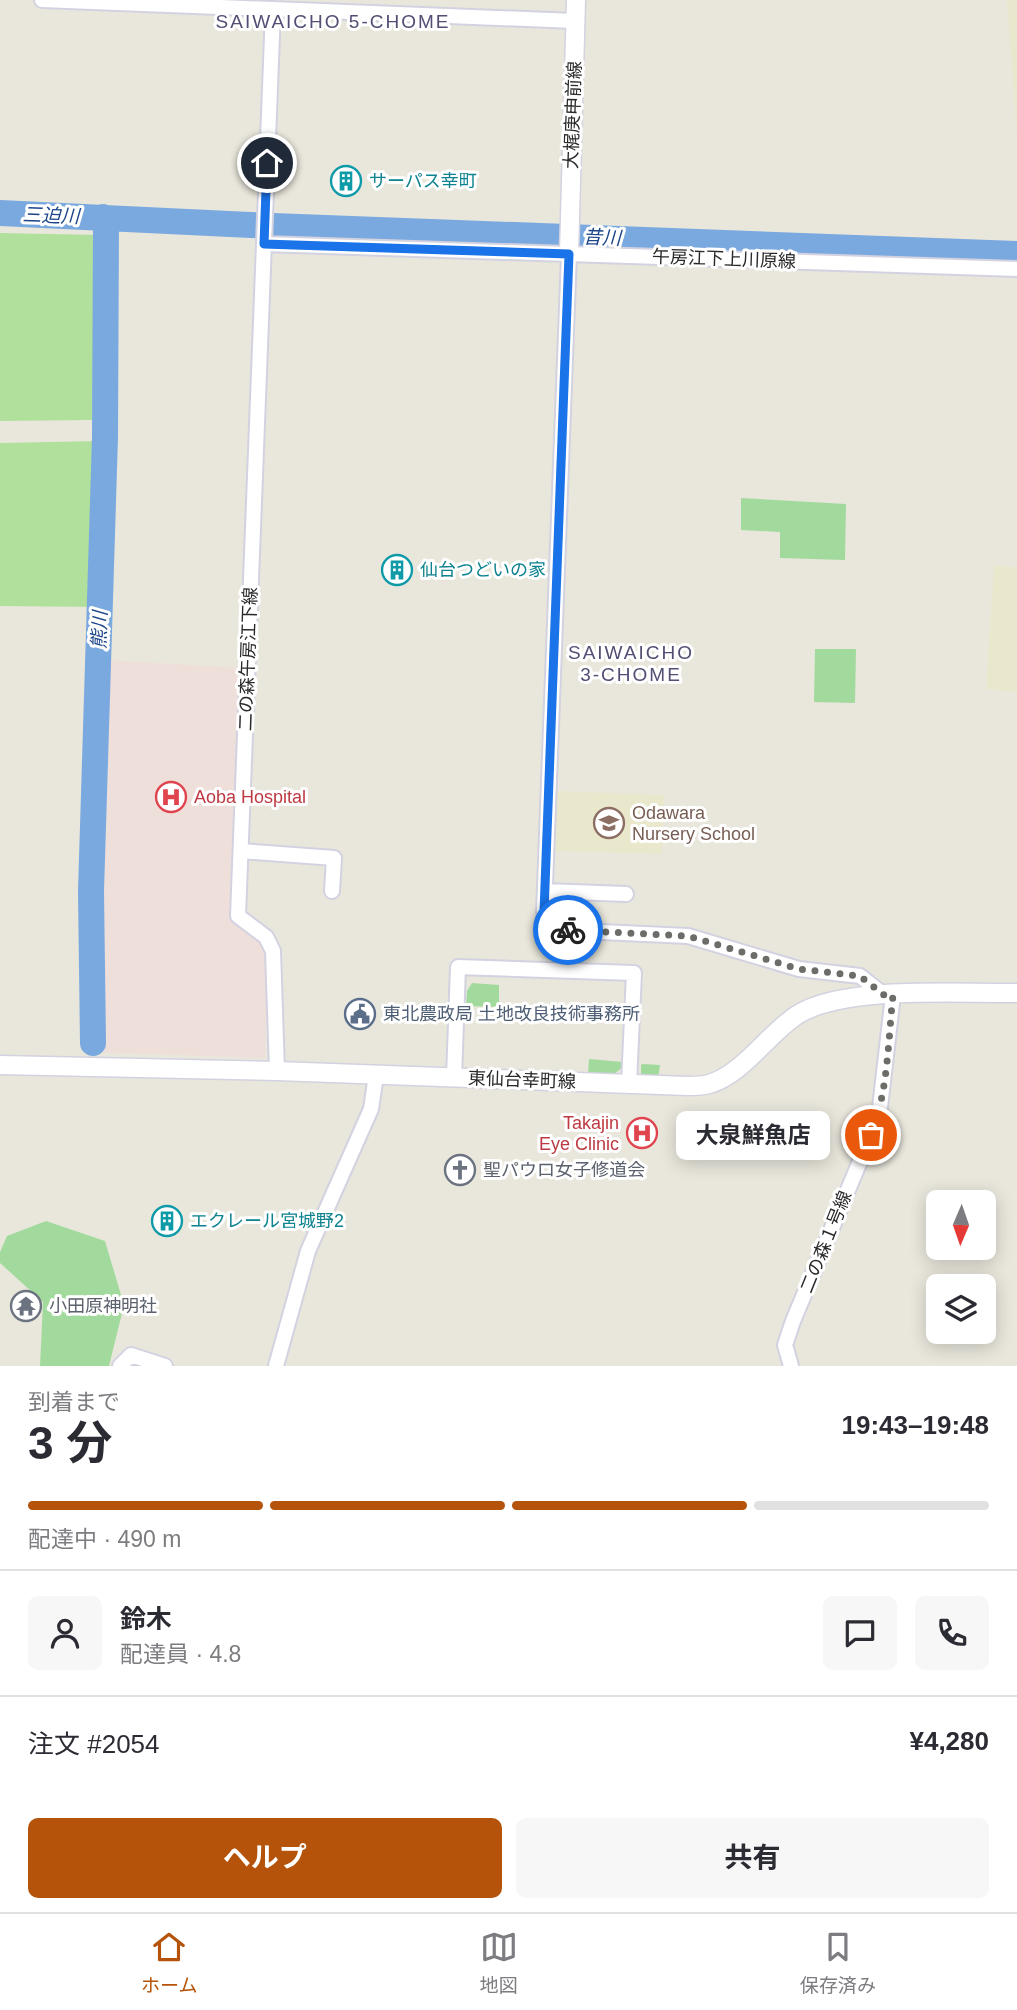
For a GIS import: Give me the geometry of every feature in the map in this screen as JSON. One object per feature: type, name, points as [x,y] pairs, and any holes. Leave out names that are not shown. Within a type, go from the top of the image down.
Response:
[{"type":"street","points":[[42,0],[575,21]]},
{"type":"street","name":"大梶庚申前線","points":[[576,0],[546,919],[558,930],[688,936],[799,969],[860,976],[888,995]]},
{"type":"street","name":"二の森午房江下線","points":[[272,10],[238,916],[266,937],[274,951],[277,1071]]},
{"type":"street","name":"午房江下上川原線","points":[[264,237],[569,242],[1017,269]]},
{"type":"street","points":[[241,852],[334,858],[332,891]]},
{"type":"street","points":[[545,891],[625,894]]},
{"type":"street","points":[[454,1078],[458,967],[620,972],[634,973],[629,1084]]},
{"type":"street","name":"東仙台幸町線","points":[[0,1065],[277,1071],[688,1086],[709,1084],[728,1074],[797,1015],[825,1003],[855,996],[1017,993]]},
{"type":"street","name":"二の森１号線","points":[[791,1366],[785,1345],[793,1321],[879,1116],[888,995]]},
{"type":"street","points":[[276,1366],[308,1251],[371,1110],[376,1075]]},
{"type":"street","points":[[120,1366],[131,1355],[165,1366]]},
{"type":"shaded area","points":[[1007,0],[1017,0],[1017,136]]},
{"type":"shaded area","points":[[994,566],[1017,567],[1017,692],[986,689]]},
{"type":"shaded area","name":"Aoba Hospital","points":[[106,660],[240,668],[238,925],[260,941],[267,961],[265,1058],[96,1052]]},
{"type":"shaded area","name":"Odawara Nursery School","points":[[555,791],[664,795],[662,854],[553,851]]},
{"type":"green space","points":[[0,233],[99,235],[92,420],[0,421]]},
{"type":"green space","points":[[102,441],[98,607],[0,606],[0,443]]},
{"type":"green space","points":[[741,498],[846,504],[845,560],[780,558],[780,532],[741,530]]},
{"type":"green space","points":[[815,649],[856,649],[855,703],[814,702]]},
{"type":"green space","points":[[472,983],[499,985],[499,1007],[466,1006],[467,991]]},
{"type":"green space","points":[[589,1059],[623,1062],[623,1067],[613,1075],[588,1073]]},
{"type":"green space","points":[[643,1064],[660,1065],[658,1079],[641,1074]]},
{"type":"green space","points":[[46,1221],[105,1241],[124,1305],[109,1366],[40,1366],[43,1302],[0,1263],[0,1252],[7,1236]]},
{"type":"waterway","name":"昔川","points":[[0,213],[1017,254]]},
{"type":"waterway","name":"熊川","points":[[93,1043],[91,891],[105,437],[106,224],[103,217]]},
{"type":"way so far","points":[[568,930],[688,936],[799,969],[860,976],[884,995],[893,995],[879,1116],[871,1135]]},
{"type":"place","name":"サーパス幸町","points":[[346,181]]},
{"type":"place","name":"仙台つどいの家","points":[[397,570]]},
{"type":"place","name":"Aoba Hospital","points":[[171,797]]},
{"type":"place","name":"Odawara Nursery School","points":[[609,823]]},
{"type":"place","name":"東北農政局 土地改良技術事務所","points":[[360,1014]]},
{"type":"place","name":"Takajin Eye Clinic","points":[[642,1133]]},
{"type":"place","name":"大泉鮮魚店","points":[[871,1135]]},
{"type":"place","name":"聖パウロ女子修道会","points":[[460,1170]]},
{"type":"place","name":"エクレール宮城野2","points":[[167,1221]]},
{"type":"place","name":"小田原神明社","points":[[26,1306]]},
{"type":"district","name":"SAIWAICHO 5-CHOME","points":[[333,21]]},
{"type":"district","name":"SAIWAICHO 3-CHOME","points":[[631,663]]},
{"type":"route","points":[[267,163],[264,244],[569,254],[544,912],[553,928],[568,930]]},
{"type":"water label","name":"三迫川","points":[[51,215]]}]
